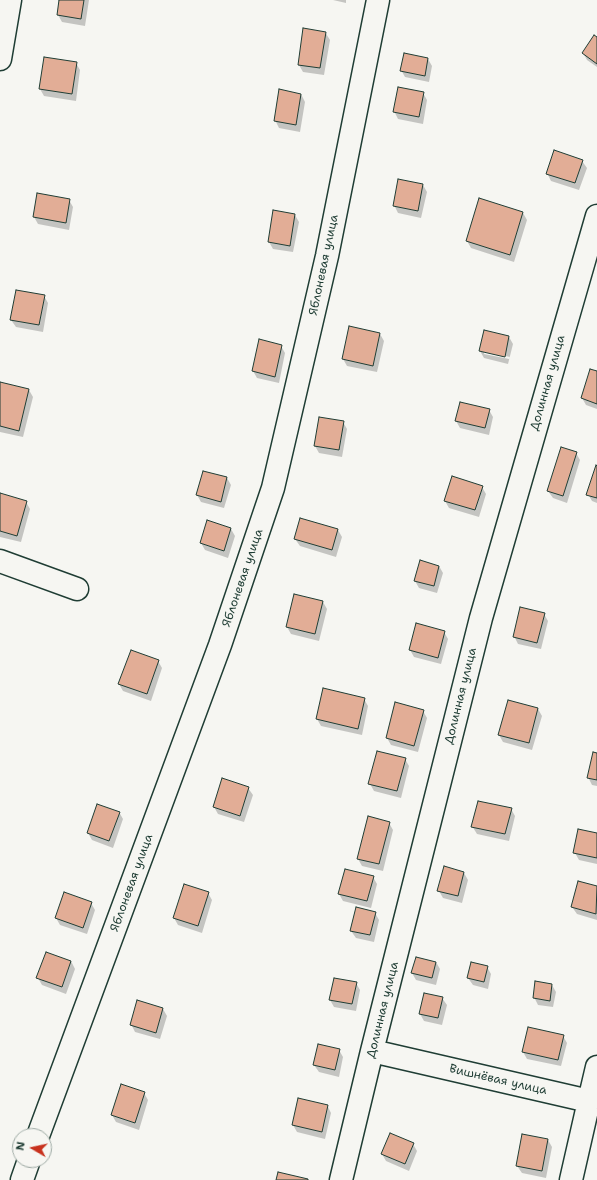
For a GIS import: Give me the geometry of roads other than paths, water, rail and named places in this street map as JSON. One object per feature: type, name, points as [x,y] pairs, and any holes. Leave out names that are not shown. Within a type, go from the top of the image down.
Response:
[{"type":"street","points":[[0,59],[10,0]]},
{"type":"street","name":"Яблоневая улица","points":[[41,1128],[220,645],[273,488],[327,256],[378,0]]},
{"type":"street","name":"Долинная улица","points":[[342,1180],[372,1051],[481,618],[597,216]]},
{"type":"street","points":[[0,561],[77,589]]},
{"type":"street","name":"Вишнёвая улица","points":[[372,1051],[589,1101]]},
{"type":"street","points":[[571,1180],[597,1067]]},
{"type":"street","points":[[22,1180],[26,1168]]}]
